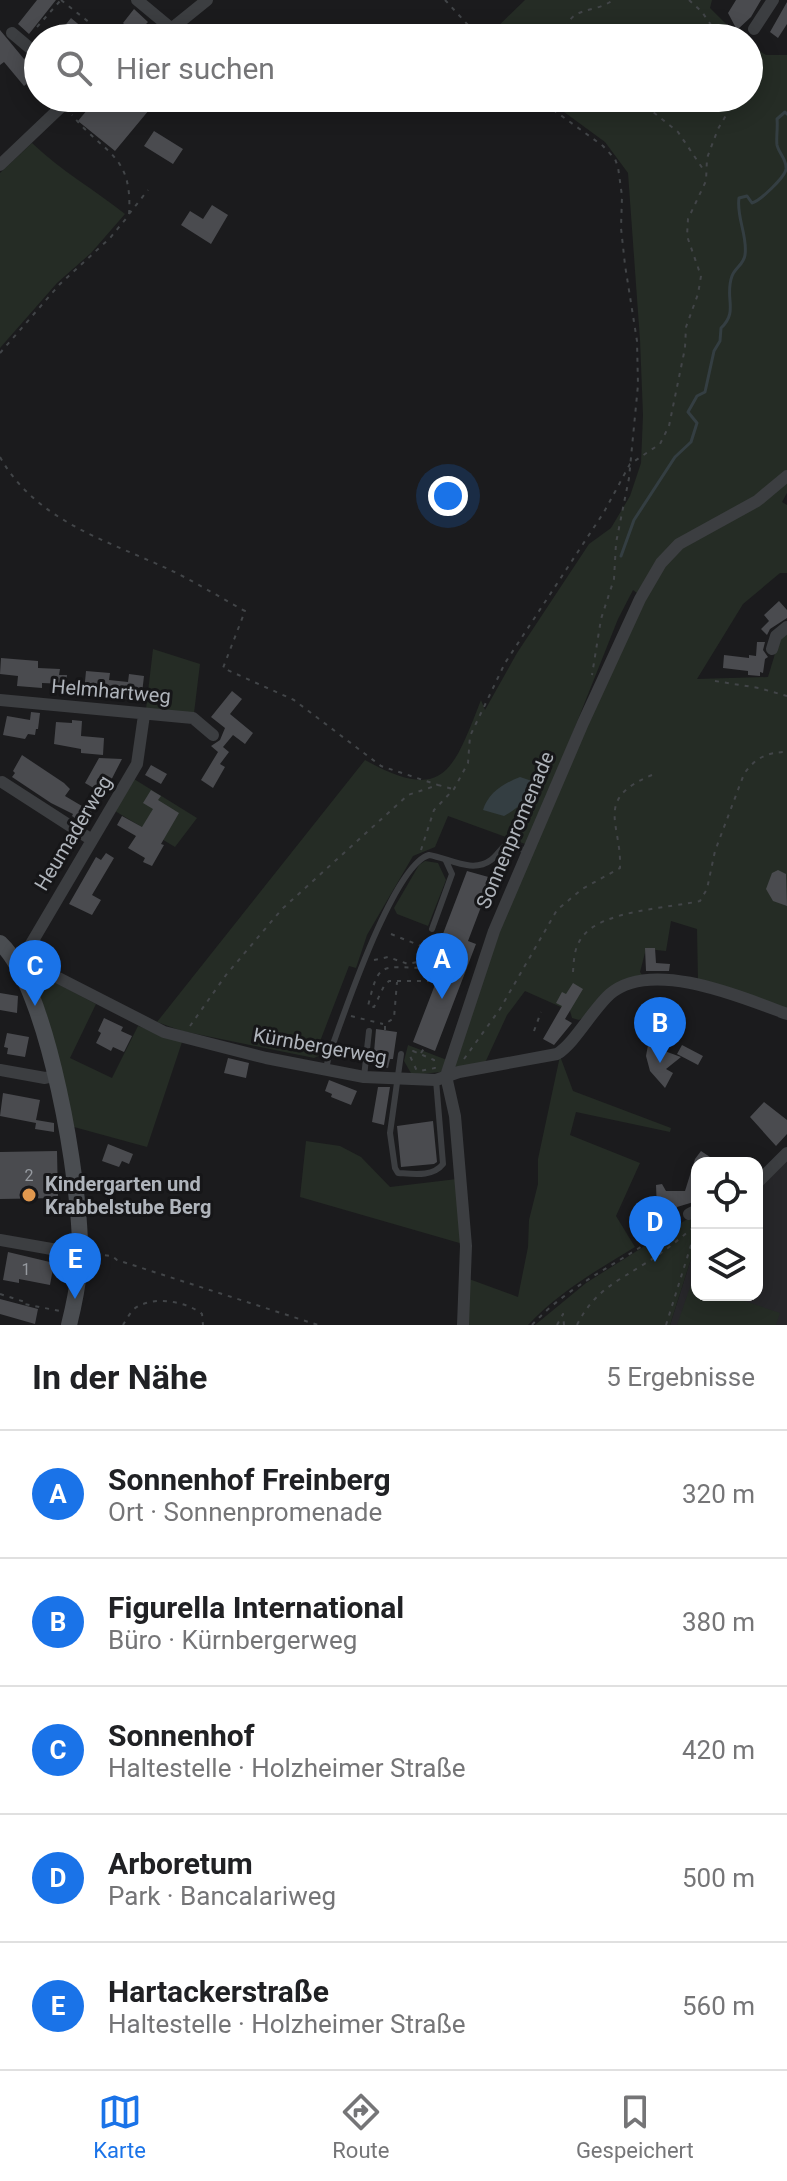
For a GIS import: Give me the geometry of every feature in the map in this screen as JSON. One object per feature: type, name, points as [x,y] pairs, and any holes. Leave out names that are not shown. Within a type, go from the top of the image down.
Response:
[{"type":"street","points":[[137,0],[166,24]]},
{"type":"street","points":[[178,24],[207,0]]},
{"type":"street","points":[[757,24],[773,0]]},
{"type":"street","points":[[12,33],[24,43]]},
{"type":"street","points":[[0,165],[56,112]]},
{"type":"street","name":"Sonnenpromenade","points":[[441,1078],[488,946],[598,690],[649,582],[670,553],[688,538],[757,501],[787,476]]},
{"type":"street","points":[[772,649],[776,636],[787,627]]},
{"type":"street","name":"Helmhartweg","points":[[0,700],[193,718],[213,735]]},
{"type":"street","name":"Heumaderweg","points":[[18,966],[137,764],[144,715]]},
{"type":"street","points":[[2,782],[92,840]]},
{"type":"street","points":[[0,943],[18,966],[35,1006],[54,1076],[75,1176],[84,1254],[67,1318]]},
{"type":"street","name":"Kürnbergerweg","points":[[18,966],[39,968],[164,1032],[266,1058],[364,1077],[399,1080],[441,1078],[560,1053],[608,996],[619,988],[635,983],[671,981],[713,988],[787,1014]]},
{"type":"street","points":[[0,1070],[45,1078],[54,1076]]},
{"type":"street","points":[[441,1078],[455,1116],[466,1246],[463,1325]]},
{"type":"street","points":[[763,1177],[787,1153]]},
{"type":"street","points":[[0,1240],[84,1254]]},
{"type":"lane","points":[[326,1069],[379,925],[414,864],[424,856],[444,858],[459,864],[481,865],[490,861],[509,843],[528,852]]},
{"type":"lane","points":[[435,932],[452,874],[444,858]]},
{"type":"lane","points":[[364,1077],[369,1031]]},
{"type":"lane","points":[[401,1054],[390,1133],[398,1173],[435,1172],[443,1164],[441,1078]]},
{"type":"path","points":[[40,24],[61,0],[91,24]]},
{"type":"path","points":[[445,0],[467,24]]},
{"type":"path","points":[[568,24],[571,17],[583,10],[602,7],[613,0]]},
{"type":"path","points":[[689,0],[710,24]]},
{"type":"path","points":[[74,112],[82,127],[122,165],[127,182],[129,215]]},
{"type":"path","points":[[556,112],[603,146],[618,167],[625,265],[637,341],[638,385],[629,478],[616,543],[614,579],[601,619],[592,670],[594,686],[598,690]]},
{"type":"path","points":[[653,112],[678,132],[706,173]]},
{"type":"path","points":[[424,856],[421,849],[434,810],[454,789],[468,763],[470,736],[497,678],[604,512],[630,464],[660,444],[669,426],[685,348],[686,327],[701,276],[687,236],[688,219],[706,181],[707,158],[728,112]]},
{"type":"path","points":[[0,353],[60,284],[110,238],[148,190]]},
{"type":"path","points":[[0,457],[21,487],[56,516],[108,544],[168,569],[245,611],[223,668],[294,700],[381,766],[454,789]]},
{"type":"path","points":[[715,681],[746,685],[787,696]]},
{"type":"path","points":[[573,972],[579,942],[595,925],[660,906],[700,901],[707,889],[715,851],[744,774],[767,753],[787,752]]},
{"type":"path","points":[[441,1078],[477,1044],[557,910],[582,889],[620,868],[613,821],[615,807],[632,786],[652,775]]},
{"type":"path","points":[[184,1033],[226,975],[282,909],[408,795],[438,785]]},
{"type":"path","points":[[372,962],[383,957],[408,964],[427,960],[435,932]]},
{"type":"path","points":[[391,934],[421,946],[424,968],[389,967],[379,972],[368,1006],[374,1007],[386,983],[428,981],[436,961]]},
{"type":"path","points":[[354,1017],[385,1024],[394,1018],[397,981]]},
{"type":"path","points":[[534,1031],[541,1012]]},
{"type":"path","points":[[385,1024],[385,1030]]},
{"type":"path","points":[[420,1054],[425,1047]]},
{"type":"path","points":[[413,1051],[420,1054],[434,1060],[435,1068],[418,1070],[410,1054],[413,1051]]},
{"type":"path","points":[[532,1325],[584,1281],[691,1220]]},
{"type":"path","points":[[577,1325],[587,1306],[602,1291],[671,1247],[691,1223]]},
{"type":"path","points":[[666,1325],[692,1229]]},
{"type":"path","points":[[84,1254],[112,1256],[318,1325]]},
{"type":"path","points":[[0,1294],[67,1318]]},
{"type":"path","points":[[123,1325],[134,1309],[167,1301],[195,1308],[202,1314],[203,1325]]},
{"type":"path","points":[[557,1325],[563,1314],[564,1325]]},
{"type":"shaded area","points":[[525,0],[712,0],[710,8],[726,24],[500,24]]},
{"type":"shaded area","points":[[763,53],[787,55],[787,493],[782,502],[787,505],[787,573],[780,573],[743,604],[697,679],[768,677],[780,637],[787,631],[787,1010],[698,981],[697,929],[671,921],[666,951],[646,949],[640,972],[644,978],[579,1020],[572,1018],[570,1011],[525,991],[507,1015],[484,1065],[453,1070],[492,947],[642,597],[633,590],[618,619],[528,845],[448,816],[435,847],[413,856],[367,935],[356,968],[349,966],[319,1044],[326,1047],[323,1054],[314,1058],[182,1031],[157,1022],[365,760],[413,779],[429,779],[442,773],[453,762],[481,700],[485,710],[517,653],[589,544],[611,528],[630,496],[641,463],[640,340],[628,173],[605,142],[564,112],[763,112]]},
{"type":"shaded area","points":[[32,143],[125,214],[91,253],[57,283],[0,348],[0,173]]},
{"type":"shaded area","points":[[153,649],[200,664],[194,713],[146,709]]},
{"type":"shaded area","points":[[520,777],[535,782],[519,806],[504,816],[483,810],[497,789]]},
{"type":"shaded area","points":[[134,779],[197,818],[175,847],[115,811]]},
{"type":"shaded area","points":[[425,861],[438,863],[446,880],[428,926],[397,914],[394,908],[419,865]]},
{"type":"shaded area","points":[[41,975],[96,1004],[70,1058],[112,1078],[138,1026],[182,1042],[147,1147],[74,1127],[47,1016],[34,981],[35,976]]},
{"type":"shaded area","points":[[408,1045],[447,1060],[441,1072],[412,1075],[404,1061]]},
{"type":"shaded area","points":[[560,1056],[573,1091],[671,1128],[670,1132],[576,1112],[570,1135],[640,1163],[616,1216],[635,1247],[565,1292],[528,1325],[466,1325],[469,1279],[518,1297],[528,1247],[529,1220],[538,1184],[538,1159]]},
{"type":"shaded area","points":[[306,1141],[340,1146],[361,1157],[390,1187],[457,1179],[463,1244],[300,1197]]},
{"type":"shaded area","points":[[787,1159],[787,1325],[670,1325],[691,1259],[691,1301],[763,1301],[763,1181]]},
{"type":"shaded area","points":[[691,1217],[691,1259],[670,1325],[535,1325],[586,1283]]},
{"type":"shaded area","points":[[691,1284],[691,1301],[745,1301],[780,1313],[776,1325],[677,1325]]},
{"type":"building","points":[[37,0],[56,0],[37,24],[24,24],[24,29],[18,24]]},
{"type":"building","points":[[736,0],[761,0],[743,24],[734,24],[728,13]]},
{"type":"building","points":[[787,2],[787,24],[778,38],[770,32]]},
{"type":"building","points":[[134,9],[148,22],[146,24],[123,23]]},
{"type":"building","points":[[0,30],[24,59],[24,86],[4,62],[0,65]]},
{"type":"building","points":[[85,112],[147,112],[115,151],[78,121]]},
{"type":"building","points":[[154,131],[183,149],[173,164],[144,146]]},
{"type":"building","points":[[212,205],[228,215],[211,244],[181,225],[190,211],[203,219]]},
{"type":"building","points":[[779,601],[787,610],[787,618],[770,629],[767,635],[761,629],[769,621],[764,615]]},
{"type":"building","points":[[757,642],[765,642],[763,650],[768,657],[760,676],[723,668],[724,655],[756,656]]},
{"type":"building","points":[[1,658],[38,661],[38,668],[60,669],[59,675],[67,675],[66,684],[42,683],[42,688],[17,686],[18,676],[0,674]]},
{"type":"building","points":[[86,671],[110,673],[109,680],[128,682],[129,674],[144,676],[141,702],[84,692]]},
{"type":"building","points":[[232,691],[242,699],[230,714],[253,733],[245,744],[233,735],[223,747],[229,752],[220,764],[225,767],[213,788],[201,780],[218,752],[211,746],[220,740],[225,728],[211,717]]},
{"type":"building","points":[[31,712],[40,713],[35,735],[28,734],[25,739],[3,735],[7,716],[30,720]]},
{"type":"building","points":[[72,720],[82,721],[81,736],[104,738],[103,755],[81,753],[81,749],[54,744],[56,722],[72,723]]},
{"type":"building","points":[[22,755],[64,783],[70,789],[65,796],[92,812],[86,826],[73,814],[12,777]]},
{"type":"building","points":[[99,758],[122,759],[104,794],[85,783]]},
{"type":"building","points":[[151,765],[167,774],[161,784],[145,775]]},
{"type":"building","points":[[151,790],[161,796],[158,800],[179,813],[152,866],[128,848],[136,836],[117,825],[122,816],[142,827],[153,809],[143,803]]},
{"type":"building","points":[[106,853],[114,858],[92,895],[101,900],[92,915],[69,904],[96,857],[101,860]]},
{"type":"building","points":[[778,870],[786,874],[787,906],[773,901],[766,889],[772,873]]},
{"type":"building","points":[[467,871],[492,878],[468,941],[476,944],[435,1051],[413,1042],[446,956],[436,952]]},
{"type":"building","points":[[645,948],[655,948],[656,963],[670,964],[669,971],[646,971]]},
{"type":"building","points":[[573,983],[583,989],[565,1019],[572,1023],[554,1045],[543,1039],[562,1006],[556,1003],[562,992],[566,994]]},
{"type":"building","points":[[0,993],[18,996],[17,1013],[0,1010]]},
{"type":"building","points":[[104,1018],[123,1027],[121,1031],[132,1036],[124,1052],[113,1047],[111,1051],[96,1043]]},
{"type":"building","points":[[376,1029],[397,1032],[393,1059],[390,1059],[388,1068],[373,1064]]},
{"type":"building","points":[[7,1033],[29,1037],[25,1057],[7,1054],[8,1048],[4,1047]]},
{"type":"building","points":[[648,1045],[681,1057],[666,1069],[673,1073],[665,1088],[650,1071],[646,1056]]},
{"type":"building","points":[[682,1045],[703,1056],[698,1065],[677,1054]]},
{"type":"building","points":[[228,1058],[249,1063],[246,1078],[224,1073]]},
{"type":"building","points":[[329,1080],[357,1091],[351,1105],[331,1097],[332,1094],[325,1091]]},
{"type":"building","points":[[378,1087],[390,1087],[384,1125],[372,1122]]},
{"type":"building","points":[[3,1093],[40,1100],[36,1120],[54,1123],[54,1132],[35,1129],[36,1123],[0,1116]]},
{"type":"building","points":[[764,1102],[787,1120],[787,1134],[776,1146],[750,1117]]},
{"type":"building","points":[[433,1121],[437,1162],[401,1167],[397,1126]]},
{"type":"building","points":[[108,1144],[133,1154],[129,1164],[122,1161],[119,1167],[102,1161]]},
{"type":"building","points":[[57,1151],[58,1198],[0,1199],[0,1152]]},
{"type":"building","points":[[701,1151],[710,1157],[696,1157]]},
{"type":"building","points":[[691,1172],[691,1203],[677,1207],[677,1214],[670,1214],[661,1222],[653,1213],[657,1210],[656,1185],[662,1184],[666,1191],[685,1191]]},
{"type":"building","points":[[8,1252],[54,1263],[50,1285],[19,1279],[19,1283],[3,1280]]},
{"type":"building","points":[[0,1299],[38,1309],[35,1324],[0,1314]]},
{"type":"waterway","points":[[621,556],[634,520],[675,457],[691,442],[697,423],[688,412],[697,396],[705,392],[721,328],[729,316],[732,276],[745,255],[739,198],[747,196],[752,203],[756,201],[785,173],[785,162],[777,145],[777,119],[785,112],[787,114]]},
{"type":"place","name":"Sonnenhof Freinberg","points":[[442,999]]},
{"type":"place","name":"Sonnenhof","points":[[35,1006]]},
{"type":"place","name":"Figurella International","points":[[660,1063]]},
{"type":"place","name":"Kindergarten und Krabbelstube Berg","points":[[29,1195]]},
{"type":"place","name":"Arboretum","points":[[655,1262]]},
{"type":"place","name":"Hartackerstraße","points":[[75,1299]]}]
